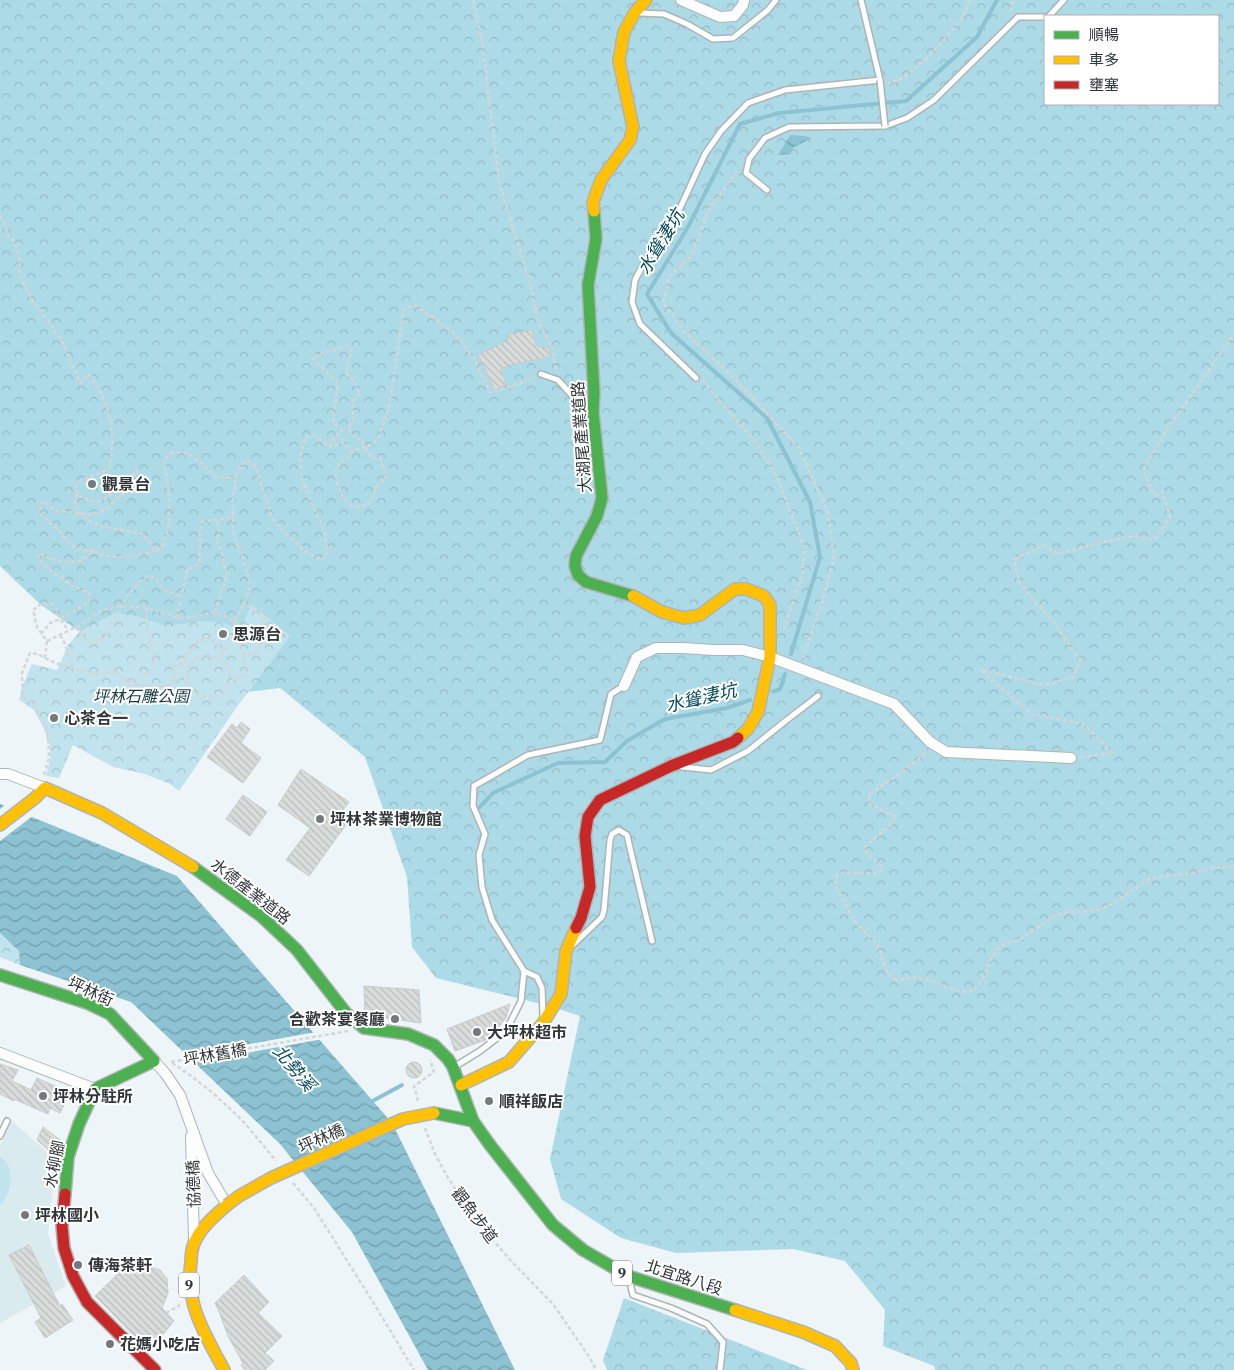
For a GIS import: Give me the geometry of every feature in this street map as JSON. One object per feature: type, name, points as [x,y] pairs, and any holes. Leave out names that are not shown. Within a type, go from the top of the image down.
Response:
[{"type":"street","name":"大湖尾產業道路","points":[[461,1085],[509,1062],[543,1024],[560,994],[566,951],[581,918],[590,887],[585,836],[588,816],[600,800],[671,766],[733,742],[748,728],[758,712],[770,657],[770,605],[764,596],[757,592],[735,589],[700,615],[684,618],[662,612],[635,596],[586,582],[578,575],[574,566],[576,556],[597,516],[602,498],[593,412],[594,385],[588,285],[596,239],[593,202],[601,180],[630,140],[633,128],[632,114],[623,84],[619,61],[624,32],[635,12],[646,0]]},
{"type":"street","points":[[681,0],[720,17],[734,16],[743,5],[744,0]]},
{"type":"street","points":[[624,686],[637,657],[656,648],[743,650],[770,657],[894,704],[930,742],[946,752],[1072,758]]},
{"type":"street","name":"水德產業道路","points":[[0,774],[8,774],[43,786],[102,813],[185,862],[261,916],[297,950],[346,1013],[364,1028],[408,1034],[434,1045],[453,1067],[474,1121]]},
{"type":"street","points":[[0,825],[35,798],[43,786]]},
{"type":"street","name":"坪林街","points":[[0,975],[87,1003],[110,1014],[154,1061]]},
{"type":"street","points":[[0,1054],[96,1089],[154,1061]]},
{"type":"street","name":"協德橋","points":[[154,1061],[180,1095],[208,1173],[227,1205]]},
{"type":"street","name":"水柳腳","points":[[96,1089],[68,1157],[62,1226],[64,1248],[73,1276],[87,1302],[155,1370]]},
{"type":"street","name":"坪林橋","points":[[227,1205],[271,1178],[402,1119],[434,1113],[474,1121]]},
{"type":"street","name":"北宜路八段","points":[[474,1121],[490,1145],[554,1225],[582,1250],[628,1276],[803,1332],[835,1346],[851,1363],[853,1370]]},
{"type":"street","name":"協德橋","points":[[191,1125],[194,1243]]},
{"type":"street","name":"9","points":[[224,1370],[195,1313],[190,1298],[189,1282],[194,1243],[206,1225],[227,1205]]},
{"type":"lane","points":[[635,12],[664,14],[687,24],[713,39],[733,38],[768,10],[776,0]]},
{"type":"lane","points":[[861,0],[880,80],[884,126]]},
{"type":"lane","points":[[1051,15],[1064,0]]},
{"type":"lane","points":[[768,190],[746,173],[749,159],[765,138],[789,127],[884,126],[907,118],[934,100],[1018,17],[1044,17]]},
{"type":"lane","points":[[698,376],[640,324],[632,302],[635,280],[646,259],[669,232],[704,154],[721,131],[748,103],[785,90],[880,80]]},
{"type":"lane","points":[[542,374],[558,380],[578,402],[593,412]]},
{"type":"lane","points":[[543,1024],[542,988],[537,977],[524,971],[492,920],[482,887],[479,856],[485,834],[473,806],[474,786],[528,755],[600,740],[611,694],[624,686]]},
{"type":"lane","points":[[671,766],[711,770],[748,751],[818,696]]},
{"type":"lane","points":[[566,951],[602,917],[610,840],[612,834],[619,830],[626,835],[652,941]]},
{"type":"lane","points":[[453,1067],[480,1051],[506,1031],[521,1001],[524,971]]},
{"type":"lane","points":[[0,1136],[7,1121]]},
{"type":"lane","points":[[628,1276],[633,1295],[671,1308],[706,1324],[723,1342],[720,1370]]},
{"type":"path","points":[[473,0],[483,47],[500,182],[540,324],[552,346],[558,380]]},
{"type":"path","points":[[885,84],[894,82],[917,67],[964,13],[970,0]]},
{"type":"path","points":[[1010,17],[1013,0]]},
{"type":"path","points":[[739,168],[708,212],[692,255],[669,277],[663,303],[686,334],[734,379],[798,448],[828,513],[834,556],[825,593],[800,668]]},
{"type":"path","points":[[0,216],[9,237],[14,241],[20,260],[19,271],[32,300],[60,337],[80,383],[89,374],[104,398],[110,413],[113,434],[112,456],[109,469],[78,482],[75,488],[77,493],[76,504],[86,519],[96,524],[143,534],[157,551]]},
{"type":"path","points":[[330,447],[333,440],[342,431],[334,423],[333,416],[338,396],[337,382],[312,358],[330,350],[349,346],[352,352],[348,360],[347,375],[361,393],[353,401],[353,418],[349,428],[352,435],[362,441],[364,447],[371,458],[380,458],[386,476],[385,482],[378,483],[371,501],[355,507],[350,505],[342,495],[337,484],[335,472],[340,463],[348,458],[352,451],[364,447],[373,444],[378,439],[389,406],[404,309],[415,306],[454,332],[473,357],[491,393],[542,374]]},
{"type":"path","points":[[1072,758],[1113,753],[1083,724],[1031,714],[981,670],[1045,685],[1073,677],[1080,660],[1052,620],[1020,584],[1014,559],[1045,545],[1057,554],[1133,536],[1154,540],[1170,517],[1163,492],[1154,496],[1144,470],[1167,430],[1234,334]]},
{"type":"path","points":[[698,376],[755,441],[777,477],[804,547],[803,572],[782,636]]},
{"type":"path","points":[[230,680],[246,676],[244,656],[236,621],[246,598],[249,585],[247,568],[234,535],[233,503],[236,477],[242,465],[248,461],[255,465],[272,517],[281,529],[304,550],[314,557],[322,559],[327,556],[327,545],[322,528],[304,486],[300,468],[301,452],[304,441],[308,436],[316,436],[330,447]]},
{"type":"path","points":[[330,447],[343,442],[352,451]]},
{"type":"path","points":[[77,493],[86,500],[102,500],[122,484],[134,478],[136,470],[140,476],[139,483],[135,488],[98,513],[81,514],[57,511],[50,508],[44,501],[40,507],[41,515],[77,549],[123,558],[157,551],[164,544],[168,521],[168,482],[164,462],[170,454],[182,452],[193,456],[215,476],[225,478],[236,477]]},
{"type":"path","points":[[177,618],[187,569],[199,564],[199,532],[202,522],[226,519],[234,514]]},
{"type":"path","points":[[215,612],[227,574],[221,550],[216,540],[220,533],[217,520]]},
{"type":"path","points":[[41,634],[50,623],[89,602],[90,595],[88,592],[72,586],[43,565],[38,554],[58,561],[70,562],[80,561],[94,551]]},
{"type":"path","points":[[78,626],[84,638],[92,644],[104,639],[120,606],[142,580],[148,576],[155,578],[164,590],[181,596]]},
{"type":"path","points":[[244,603],[266,620],[268,630],[258,650],[253,654],[244,656]]},
{"type":"path","points":[[45,658],[47,641],[37,627],[33,610],[41,604],[52,604],[68,630]]},
{"type":"path","points":[[47,641],[78,626],[103,610],[120,606],[146,608],[177,618],[188,618],[215,612],[236,621]]},
{"type":"path","points":[[124,680],[135,679],[150,672],[155,659],[154,648],[149,645],[151,636],[146,629],[146,608]]},
{"type":"path","points":[[238,631],[261,645]]},
{"type":"path","points":[[60,635],[73,667]]},
{"type":"path","points":[[175,680],[172,668],[180,664],[199,640],[212,638],[216,644],[225,649],[220,658]]},
{"type":"path","points":[[43,786],[49,758],[48,733],[34,704],[23,697],[22,674],[30,653],[38,654],[55,663],[87,672],[98,674],[116,672],[130,685],[152,687],[169,685],[175,680],[188,681]]},
{"type":"path","points":[[197,657],[220,658],[229,669],[230,680],[228,689],[221,695],[211,697],[200,696],[192,690],[188,681],[189,667],[197,657]]},
{"type":"path","points":[[180,664],[189,667]]},
{"type":"path","points":[[930,742],[926,752],[914,763],[869,794],[870,804],[896,817],[894,822],[866,846],[864,850],[878,862],[881,870],[876,873],[843,872],[837,875],[835,880],[836,887],[855,922],[877,944],[887,972],[892,978],[897,980],[916,977],[927,979],[954,990],[972,991],[979,985],[986,973],[990,959],[997,950],[1004,944],[1019,940],[1056,915],[1101,909],[1145,882],[1157,877],[1234,866]]},
{"type":"path","name":"坪林舊橋","points":[[278,1164],[249,1128],[223,1102],[191,1075],[170,1062],[348,1031]]},
{"type":"path","points":[[418,1103],[414,1086],[434,1072],[430,1059],[434,1045]]},
{"type":"path","name":"觀魚步道","points":[[424,1127],[435,1154],[471,1214],[512,1262],[553,1304],[590,1358],[596,1370]]},
{"type":"path","points":[[290,1179],[314,1208],[414,1370]]},
{"type":"shaded area","name":"坪林國小","points":[[12,1121],[56,1160],[48,1234],[66,1286],[0,1323],[0,1146]]},
{"type":"green space","points":[[0,0],[1234,0],[1234,1370],[935,1370],[934,1366],[883,1346],[885,1310],[845,1261],[793,1249],[676,1253],[621,1238],[561,1199],[550,1159],[580,1016],[549,1006],[436,978],[412,947],[407,877],[365,757],[280,688],[216,696],[128,665],[41,605],[0,566]]},
{"type":"green space","name":"坪林石雕公園","points":[[251,604],[290,636],[234,711],[179,791],[170,784],[145,774],[113,767],[73,745],[59,778],[46,776],[50,760],[50,746],[44,729],[34,710],[19,700],[22,687],[32,664],[57,670],[68,645],[79,632],[115,613],[136,616],[164,625],[200,621],[222,622],[233,627],[244,622]]},
{"type":"green space","points":[[0,933],[19,951],[20,965],[0,957]]},
{"type":"green space","points":[[0,1156],[9,1167],[11,1179],[9,1190],[0,1205]]},
{"type":"green space","points":[[624,1298],[807,1370],[607,1370],[603,1360]]},
{"type":"water","points":[[790,135],[812,138],[794,147],[790,154],[778,155]]},
{"type":"water","name":"北勢溪","points":[[0,804],[177,876],[392,1123],[515,1370],[428,1370],[352,1232],[280,1144],[131,1002],[20,965],[19,951],[0,933]]},
{"type":"pier","points":[[7,804],[34,815],[0,841],[0,809]]},
{"type":"pier","points":[[316,1032],[323,1039],[191,1063],[183,1056]]},
{"type":"building","points":[[532,330],[536,346],[550,348],[548,357],[510,365],[501,369],[506,385],[495,390],[478,355],[508,340],[507,335]]},
{"type":"building","points":[[241,722],[250,729],[241,743],[261,758],[243,783],[207,757],[232,724],[237,728]]},
{"type":"building","name":"坪林茶業博物館","points":[[301,769],[349,802],[339,815],[348,822],[309,876],[286,860],[310,828],[278,805]]},
{"type":"building","points":[[243,795],[267,812],[250,836],[226,819]]},
{"type":"building","points":[[364,986],[419,990],[421,1023],[365,1015]]},
{"type":"building","points":[[510,1004],[506,1018],[488,1039],[455,1051],[447,1029]]},
{"type":"building","points":[[411,1062],[417,1062],[422,1067],[420,1076],[411,1078],[406,1073],[406,1067]]},
{"type":"building","name":"坪林分駐所","points":[[0,1064],[18,1070],[12,1081],[31,1090],[37,1078],[70,1093],[60,1113],[50,1108],[48,1114],[0,1094]]},
{"type":"building","points":[[43,1127],[63,1142],[60,1152],[56,1157],[37,1140]]},
{"type":"building","points":[[29,1245],[60,1306],[62,1304],[73,1320],[45,1338],[35,1322],[41,1318],[9,1255]]},
{"type":"building","points":[[130,1262],[138,1270],[149,1267],[160,1270],[167,1279],[168,1293],[162,1308],[174,1321],[149,1351],[95,1296]]},
{"type":"building","points":[[244,1275],[269,1302],[258,1313],[282,1336],[265,1353],[274,1361],[265,1370],[245,1370],[241,1365],[243,1363],[228,1336],[215,1303]]},
{"type":"waterway","name":"水聳淒坑","points":[[791,654],[820,557],[810,502],[767,418],[671,333],[647,294],[688,227],[740,124],[779,113],[906,101],[977,37],[997,0]]},
{"type":"waterway","name":"水聳淒坑","points":[[774,691],[780,689],[785,674]]},
{"type":"waterway","name":"水聳淒坑","points":[[476,811],[493,793],[558,763],[605,762],[627,741],[665,719],[727,708],[750,700]]},
{"type":"waterway","name":"水聳淒坑","points":[[369,1103],[402,1085]]},
{"type":"traffic: fast","points":[[594,211],[596,239],[588,285],[594,393],[593,412],[602,498],[597,516],[576,556],[575,566],[578,575],[586,582],[633,596]]},
{"type":"traffic: fast","points":[[193,867],[261,916],[297,950],[346,1013],[364,1028],[408,1034],[434,1045],[453,1067],[473,1121]]},
{"type":"traffic: fast","points":[[0,975],[87,1003],[110,1014],[154,1061],[95,1089],[79,1124],[68,1157],[65,1194]]},
{"type":"traffic: fast","points":[[434,1113],[473,1121],[553,1225],[583,1250],[628,1276],[735,1310]]},
{"type":"traffic: slow","points":[[594,211],[593,202],[601,180],[630,140],[633,127],[619,61],[624,32],[635,12],[646,0]]},
{"type":"traffic: slow","points":[[633,596],[662,612],[684,618],[700,615],[735,589],[746,589],[764,596],[770,605],[770,657],[758,712],[748,729],[738,738]]},
{"type":"traffic: slow","points":[[0,825],[45,788],[102,813],[193,867]]},
{"type":"traffic: slow","points":[[461,1085],[509,1062],[543,1023],[561,994],[566,951],[576,928]]},
{"type":"traffic: slow","points":[[227,1205],[271,1178],[403,1119],[434,1113]]},
{"type":"traffic: slow","points":[[224,1370],[198,1318],[191,1292],[190,1277],[192,1253],[196,1239],[214,1216],[227,1205]]},
{"type":"traffic: slow","points":[[735,1310],[803,1332],[835,1346],[851,1363],[853,1370]]},
{"type":"traffic: jam","points":[[576,928],[581,918],[590,887],[585,836],[588,817],[600,800],[671,766],[733,742],[738,738]]},
{"type":"traffic: jam","points":[[65,1194],[62,1226],[64,1248],[73,1276],[87,1302],[155,1370]]},
{"type":"place","name":"觀景台","points":[[92,484]]},
{"type":"place","name":"思源台","points":[[223,634]]},
{"type":"place","name":"心茶合一","points":[[54,718]]},
{"type":"place","name":"坪林茶業博物館","points":[[320,819]]},
{"type":"place","name":"合歡茶宴餐廳","points":[[395,1019]]},
{"type":"place","name":"大坪林超市","points":[[477,1032]]},
{"type":"place","name":"坪林分駐所","points":[[43,1096]]},
{"type":"place","name":"順祥飯店","points":[[489,1101]]},
{"type":"place","name":"坪林國小","points":[[25,1215]]},
{"type":"place","name":"傳海茶軒","points":[[78,1265]]},
{"type":"place","name":"花媽小吃店","points":[[110,1344]]}]
